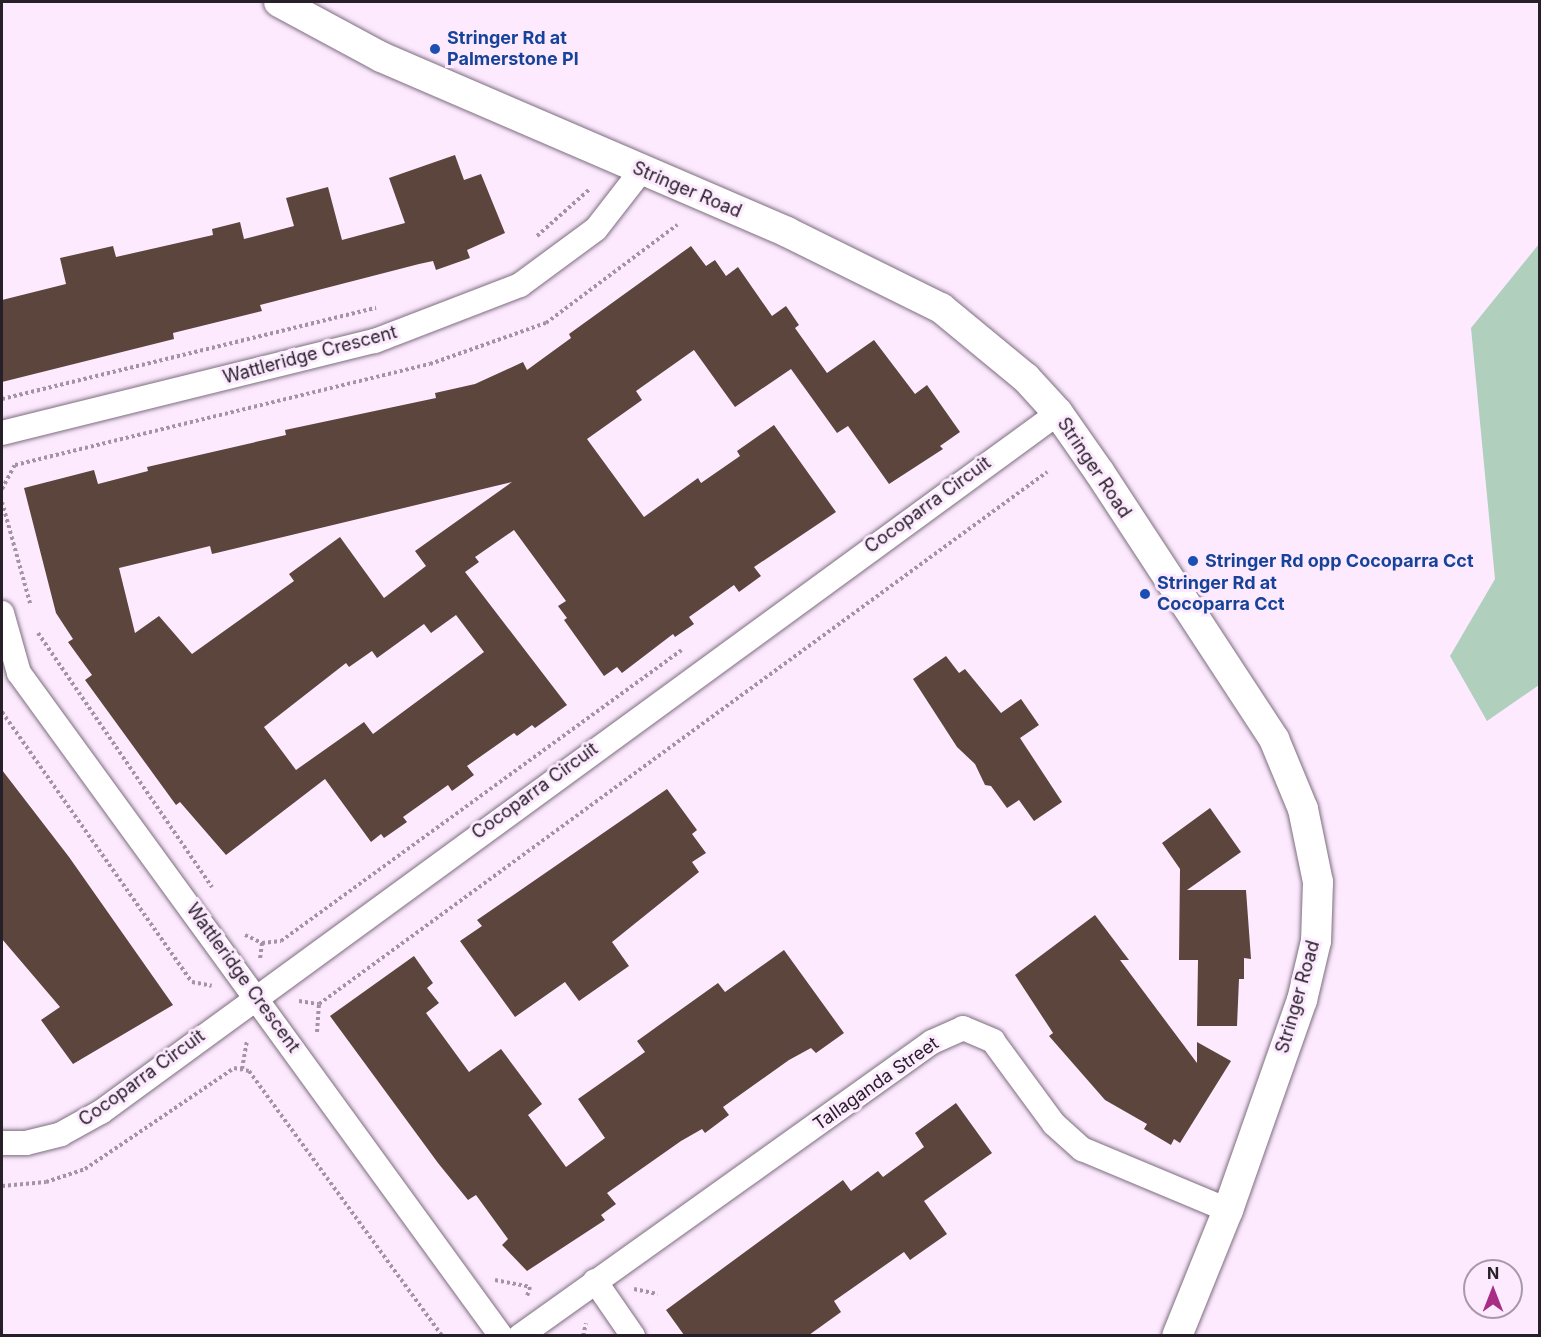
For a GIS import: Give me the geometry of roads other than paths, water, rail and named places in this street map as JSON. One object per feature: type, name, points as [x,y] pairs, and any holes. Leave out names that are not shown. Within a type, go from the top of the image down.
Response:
[{"type":"street","name":"Stringer Road","points":[[279,2],[381,57],[787,232],[941,308],[983,339],[1058,413],[1274,739],[1303,809],[1315,857],[1319,912],[1316,941],[1302,1000],[1228,1210],[1177,1335]]},
{"type":"street","name":"Wattleridge Crescent","points":[[2,433],[375,341],[520,285],[596,229],[641,171]]},
{"type":"street","name":"Cocoparra Circuit","points":[[2,1143],[26,1143],[61,1134],[100,1112],[256,994],[1058,413]]},
{"type":"street","name":"Wattleridge Crescent","points":[[2,614],[19,673],[256,994],[501,1335]]},
{"type":"street","name":"Tallaganda Street","points":[[520,1335],[932,1042],[963,1028],[993,1041],[1054,1124],[1082,1149],[1228,1210]]},
{"type":"street","points":[[595,1281],[633,1335]]},
{"type":"place","name":"Stringer Rd at Palmerstone Pl","points":[[435,49]]},
{"type":"place","name":"Stringer Rd opp Cocoparra Cct","points":[[1193,561]]},
{"type":"place","name":"Stringer Rd at Cocoparra Cct","points":[[1145,594]]}]
